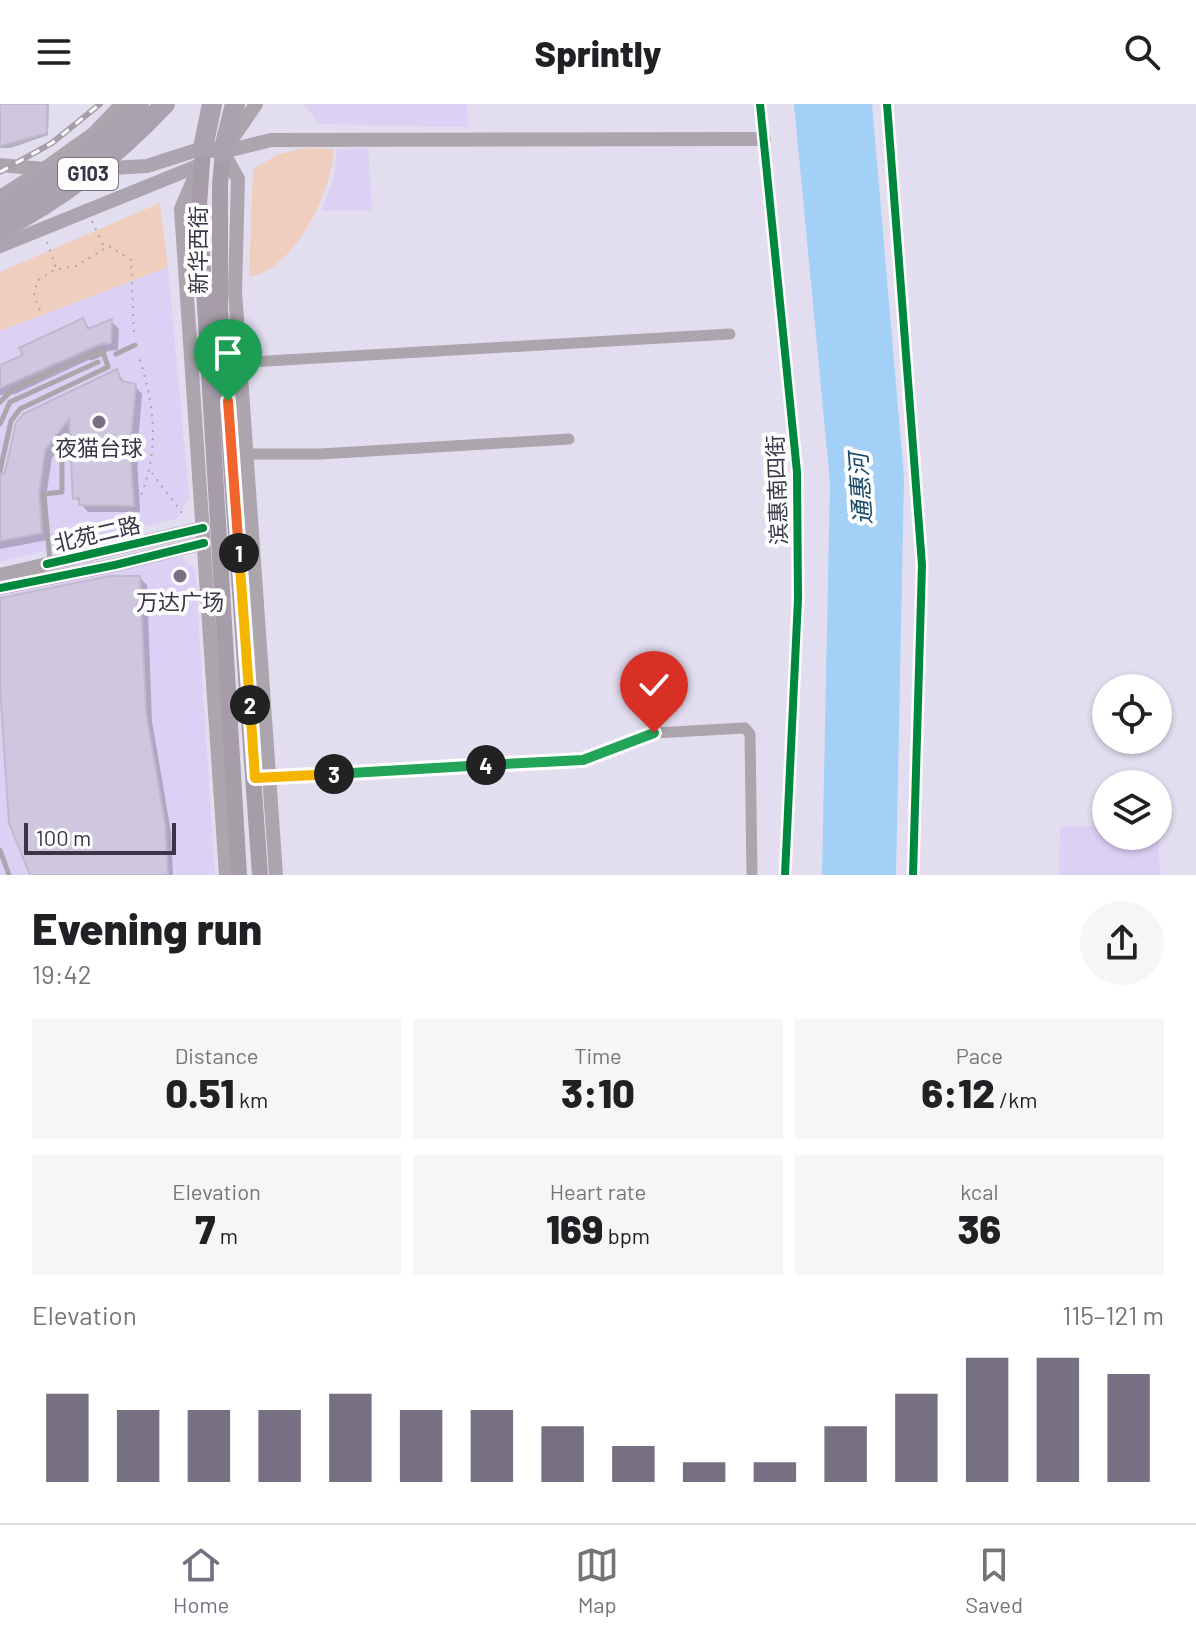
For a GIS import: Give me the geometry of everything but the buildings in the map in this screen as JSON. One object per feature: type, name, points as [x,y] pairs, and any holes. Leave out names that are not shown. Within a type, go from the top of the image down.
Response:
[{"type":"highway","name":"G103","points":[[0,212],[49,184],[118,128],[139,104]]},
{"type":"highway","name":"G103","points":[[0,230],[60,196],[131,139],[165,104]]},
{"type":"highway","points":[[209,155],[212,104]]},
{"type":"highway","points":[[209,155],[235,104]]},
{"type":"main road","points":[[0,197],[44,169],[130,169],[209,155]]},
{"type":"main road","points":[[0,246],[209,155]]},
{"type":"main road","name":"新华西街","points":[[209,155],[220,278],[233,362],[262,778],[260,875]]},
{"type":"main road","name":"新华西街","points":[[209,155],[204,314],[239,875]]},
{"type":"street","points":[[0,165],[44,169],[93,134],[122,104]]},
{"type":"street","points":[[201,104],[209,155]]},
{"type":"street","points":[[226,875],[181,209],[209,155],[256,104]]},
{"type":"street","name":"滨惠南四街","points":[[760,104],[797,472],[798,599],[785,875]]},
{"type":"street","points":[[887,104],[922,565],[913,875]]},
{"type":"street","points":[[209,155],[271,140],[764,139]]},
{"type":"street","points":[[276,875],[262,778],[248,454],[233,362],[455,352],[730,334]]},
{"type":"street","points":[[248,454],[320,454],[569,439]]},
{"type":"street","name":"北苑二路","points":[[0,575],[203,536]]},
{"type":"street","name":"北苑二路","points":[[0,588],[115,565],[203,536]]},
{"type":"street","points":[[262,778],[583,760],[654,733],[745,728],[750,734],[752,875]]},
{"type":"lane","points":[[116,354],[135,345]]},
{"type":"lane","points":[[0,402],[13,389],[102,349],[108,367],[20,409],[11,421],[0,471]]},
{"type":"lane","points":[[91,358],[103,353]]},
{"type":"lane","points":[[74,361],[82,380]]},
{"type":"lane","points":[[11,421],[4,416],[10,402],[84,365],[98,362]]},
{"type":"lane","points":[[13,389],[20,409]]},
{"type":"lane","points":[[50,563],[44,494],[62,492],[62,442],[58,440]]},
{"type":"lane","points":[[0,854],[9,875]]},
{"type":"path","points":[[92,221],[104,249]]},
{"type":"path","points":[[47,242],[56,269]]},
{"type":"path","points":[[40,310],[34,296],[37,281],[56,269],[76,266],[109,246],[131,260],[135,345],[148,381],[153,421],[151,471],[141,500],[127,522],[48,545]]},
{"type":"path","points":[[151,471],[185,517]]},
{"type":"shaded area","points":[[304,104],[467,104],[468,127],[318,124]]},
{"type":"shaded area","points":[[304,148],[334,149],[332,166],[318,206],[296,244],[281,260],[266,271],[249,277],[253,169],[277,155]]},
{"type":"shaded area","points":[[368,148],[372,210],[321,211],[334,178],[337,149]]},
{"type":"shaded area","points":[[160,203],[168,267],[0,331],[0,272]]},
{"type":"shaded area","points":[[168,267],[189,497],[178,518],[0,562],[0,331]]},
{"type":"shaded area","points":[[180,556],[195,569],[215,875],[0,875],[0,594]]},
{"type":"shaded area","points":[[1092,826],[1092,850],[1159,850],[1160,875],[1059,875],[1060,827]]},
{"type":"water","name":"通惠河","points":[[794,104],[872,104],[904,478],[896,875],[822,875],[830,482]]},
{"type":"railway","points":[[0,172],[52,143],[100,104]]},
{"type":"cycle path","points":[[760,104],[797,472],[798,599],[785,875]]},
{"type":"cycle path","points":[[887,104],[922,565],[913,875]]},
{"type":"cycle path","points":[[47,564],[203,528]]},
{"type":"cycle path","points":[[0,588],[204,543]]},
{"type":"place","name":"夜猫台球","points":[[99,422]]},
{"type":"place","name":"万达广场","points":[[180,576]]},
{"type":"route","points":[[228,401],[255,778],[583,760],[654,733]]}]
